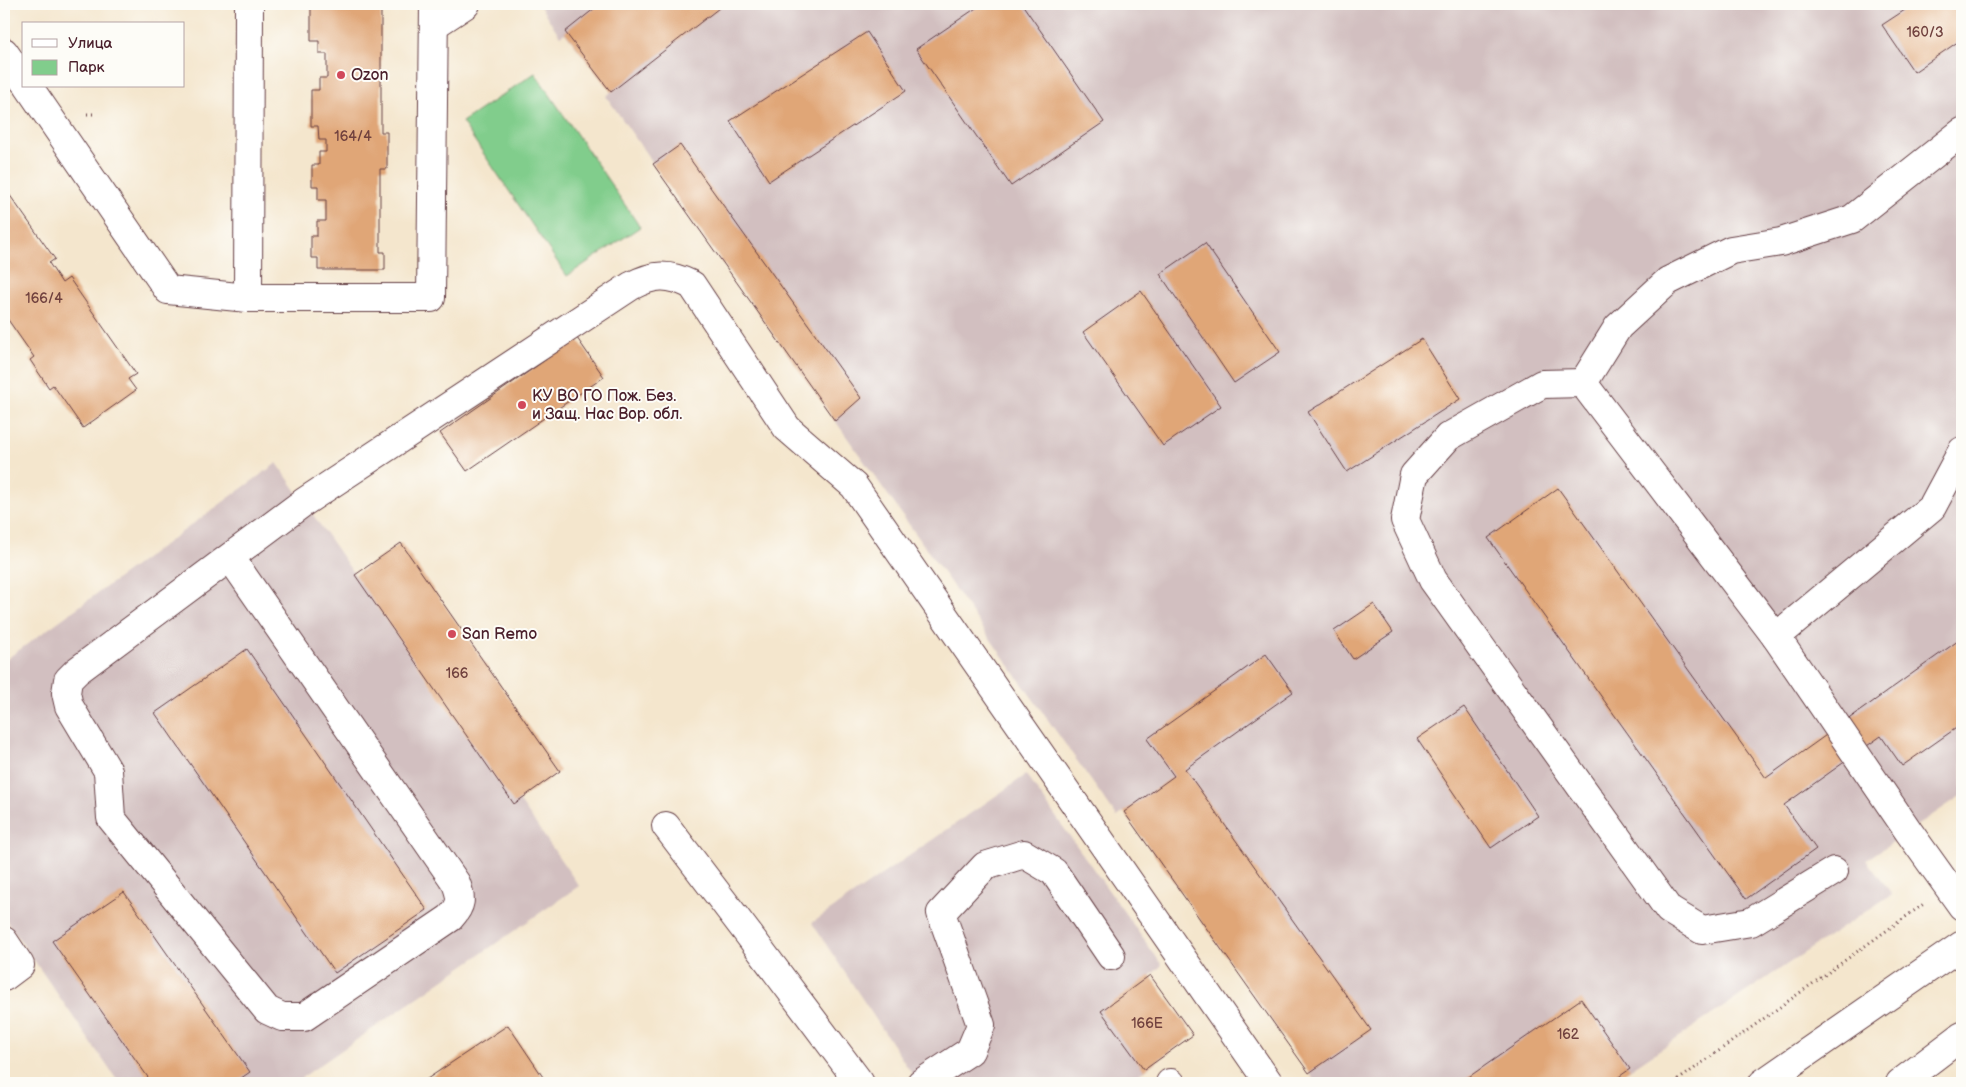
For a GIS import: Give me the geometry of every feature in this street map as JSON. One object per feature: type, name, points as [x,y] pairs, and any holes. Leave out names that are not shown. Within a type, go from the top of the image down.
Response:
[{"type":"street","points":[[248,298],[249,4]]},
{"type":"street","points":[[29,88],[168,290],[248,298],[431,298],[434,14],[466,4]]},
{"type":"street","points":[[4,52],[22,78]]},
{"type":"street","points":[[1583,383],[1618,327],[1668,281],[1731,250],[1781,242],[1852,220],[1962,132]]},
{"type":"street","points":[[230,557],[456,883],[461,896],[458,910],[450,918],[304,1017],[282,1017],[268,1010],[111,818],[108,771],[70,706],[66,693],[68,680],[77,671],[230,557],[304,502],[630,286],[646,278],[666,276],[679,278],[692,285],[787,428],[854,486],[1269,1083]]},
{"type":"street","points":[[1583,383],[1776,637],[1955,896]]},
{"type":"street","points":[[1583,383],[1542,384],[1448,437],[1414,475],[1405,520],[1433,580],[1669,910],[1702,930],[1751,922],[1834,871]]},
{"type":"street","points":[[1776,637],[1932,507],[1962,451]]},
{"type":"street","points":[[666,826],[860,1083]]},
{"type":"street","points":[[921,1083],[970,1051],[981,1025],[941,913],[985,866],[1024,854],[1054,872],[1112,956]]},
{"type":"street","points":[[4,940],[20,965],[4,977]]},
{"type":"street","points":[[1763,1083],[1962,945]]},
{"type":"street","points":[[1900,1083],[1962,1036]]},
{"type":"path","points":[[87,114],[94,114]]},
{"type":"path","points":[[1674,1083],[1955,896]]},
{"type":"shaded area","points":[[544,4],[1962,4],[1962,795],[1866,860],[1892,894],[1610,1083],[1316,1083],[1124,812],[1117,817],[684,208],[606,96],[611,92],[565,33],[560,36],[540,6]]},
{"type":"shaded area","points":[[277,463],[513,803],[519,800],[579,886],[294,1083],[119,1083],[4,917],[4,661]]},
{"type":"shaded area","points":[[1026,775],[1162,965],[1150,976],[1193,1035],[1127,1083],[918,1083],[812,923]]},
{"type":"green space","points":[[535,73],[640,227],[567,276],[462,122]]},
{"type":"building","points":[[318,4],[381,4],[381,132],[387,132],[387,169],[380,169],[380,252],[385,252],[385,270],[318,270],[318,258],[311,258],[311,236],[317,236],[317,221],[326,221],[326,200],[318,200],[318,186],[312,186],[312,165],[319,165],[319,152],[326,152],[326,140],[319,140],[318,126],[311,126],[311,90],[319,90],[319,78],[327,78],[327,54],[319,54],[319,41],[311,41],[311,7],[318,7]]},
{"type":"building","points":[[600,4],[716,4],[719,8],[611,92],[565,32]]},
{"type":"building","points":[[982,4],[1022,4],[1104,122],[1011,186],[916,49]]},
{"type":"building","points":[[1914,4],[1962,4],[1962,39],[1914,72],[1882,25]]},
{"type":"building","points":[[867,32],[906,91],[769,181],[730,121]]},
{"type":"building","points":[[680,145],[861,398],[835,421],[653,164]]},
{"type":"building","points":[[4,187],[55,259],[49,263],[62,283],[69,278],[136,374],[128,379],[136,390],[83,428],[53,385],[49,388],[30,360],[34,357],[4,314]]},
{"type":"building","points":[[1205,243],[1280,352],[1234,383],[1160,274]]},
{"type":"building","points":[[1141,291],[1221,406],[1163,446],[1083,332]]},
{"type":"building","name":"КУ ВО ГО Пож. Без. и Защ. Нас Вор. обл.","points":[[577,338],[604,377],[467,471],[440,433]]},
{"type":"building","points":[[1422,339],[1460,399],[1347,472],[1308,412]]},
{"type":"building","points":[[1558,488],[1766,778],[1962,638],[1962,724],[1902,766],[1881,736],[1784,805],[1816,849],[1746,899],[1488,538]]},
{"type":"building","points":[[401,543],[560,771],[514,804],[355,575]]},
{"type":"building","points":[[1374,604],[1393,632],[1353,659],[1334,631]]},
{"type":"building","points":[[247,649],[427,910],[335,973],[155,713]]},
{"type":"building","points":[[1266,654],[1293,692],[1185,769],[1371,1030],[1309,1073],[1124,812],[1174,776],[1147,739]]},
{"type":"building","points":[[1464,707],[1538,816],[1491,848],[1417,739]]},
{"type":"building","points":[[124,892],[250,1072],[234,1083],[152,1083],[52,941]]},
{"type":"building","points":[[1150,975],[1193,1035],[1144,1070],[1101,1011]]},
{"type":"building","points":[[1581,999],[1630,1069],[1610,1083],[1460,1083]]},
{"type":"building","points":[[508,1025],[547,1083],[421,1083]]},
{"type":"place","name":"Ozon","points":[[341,75]]},
{"type":"place","name":"КУ ВО ГО Пож. Без. и Защ. Нас Вор. обл.","points":[[522,405]]},
{"type":"place","name":"San Remo","points":[[452,634]]}]
